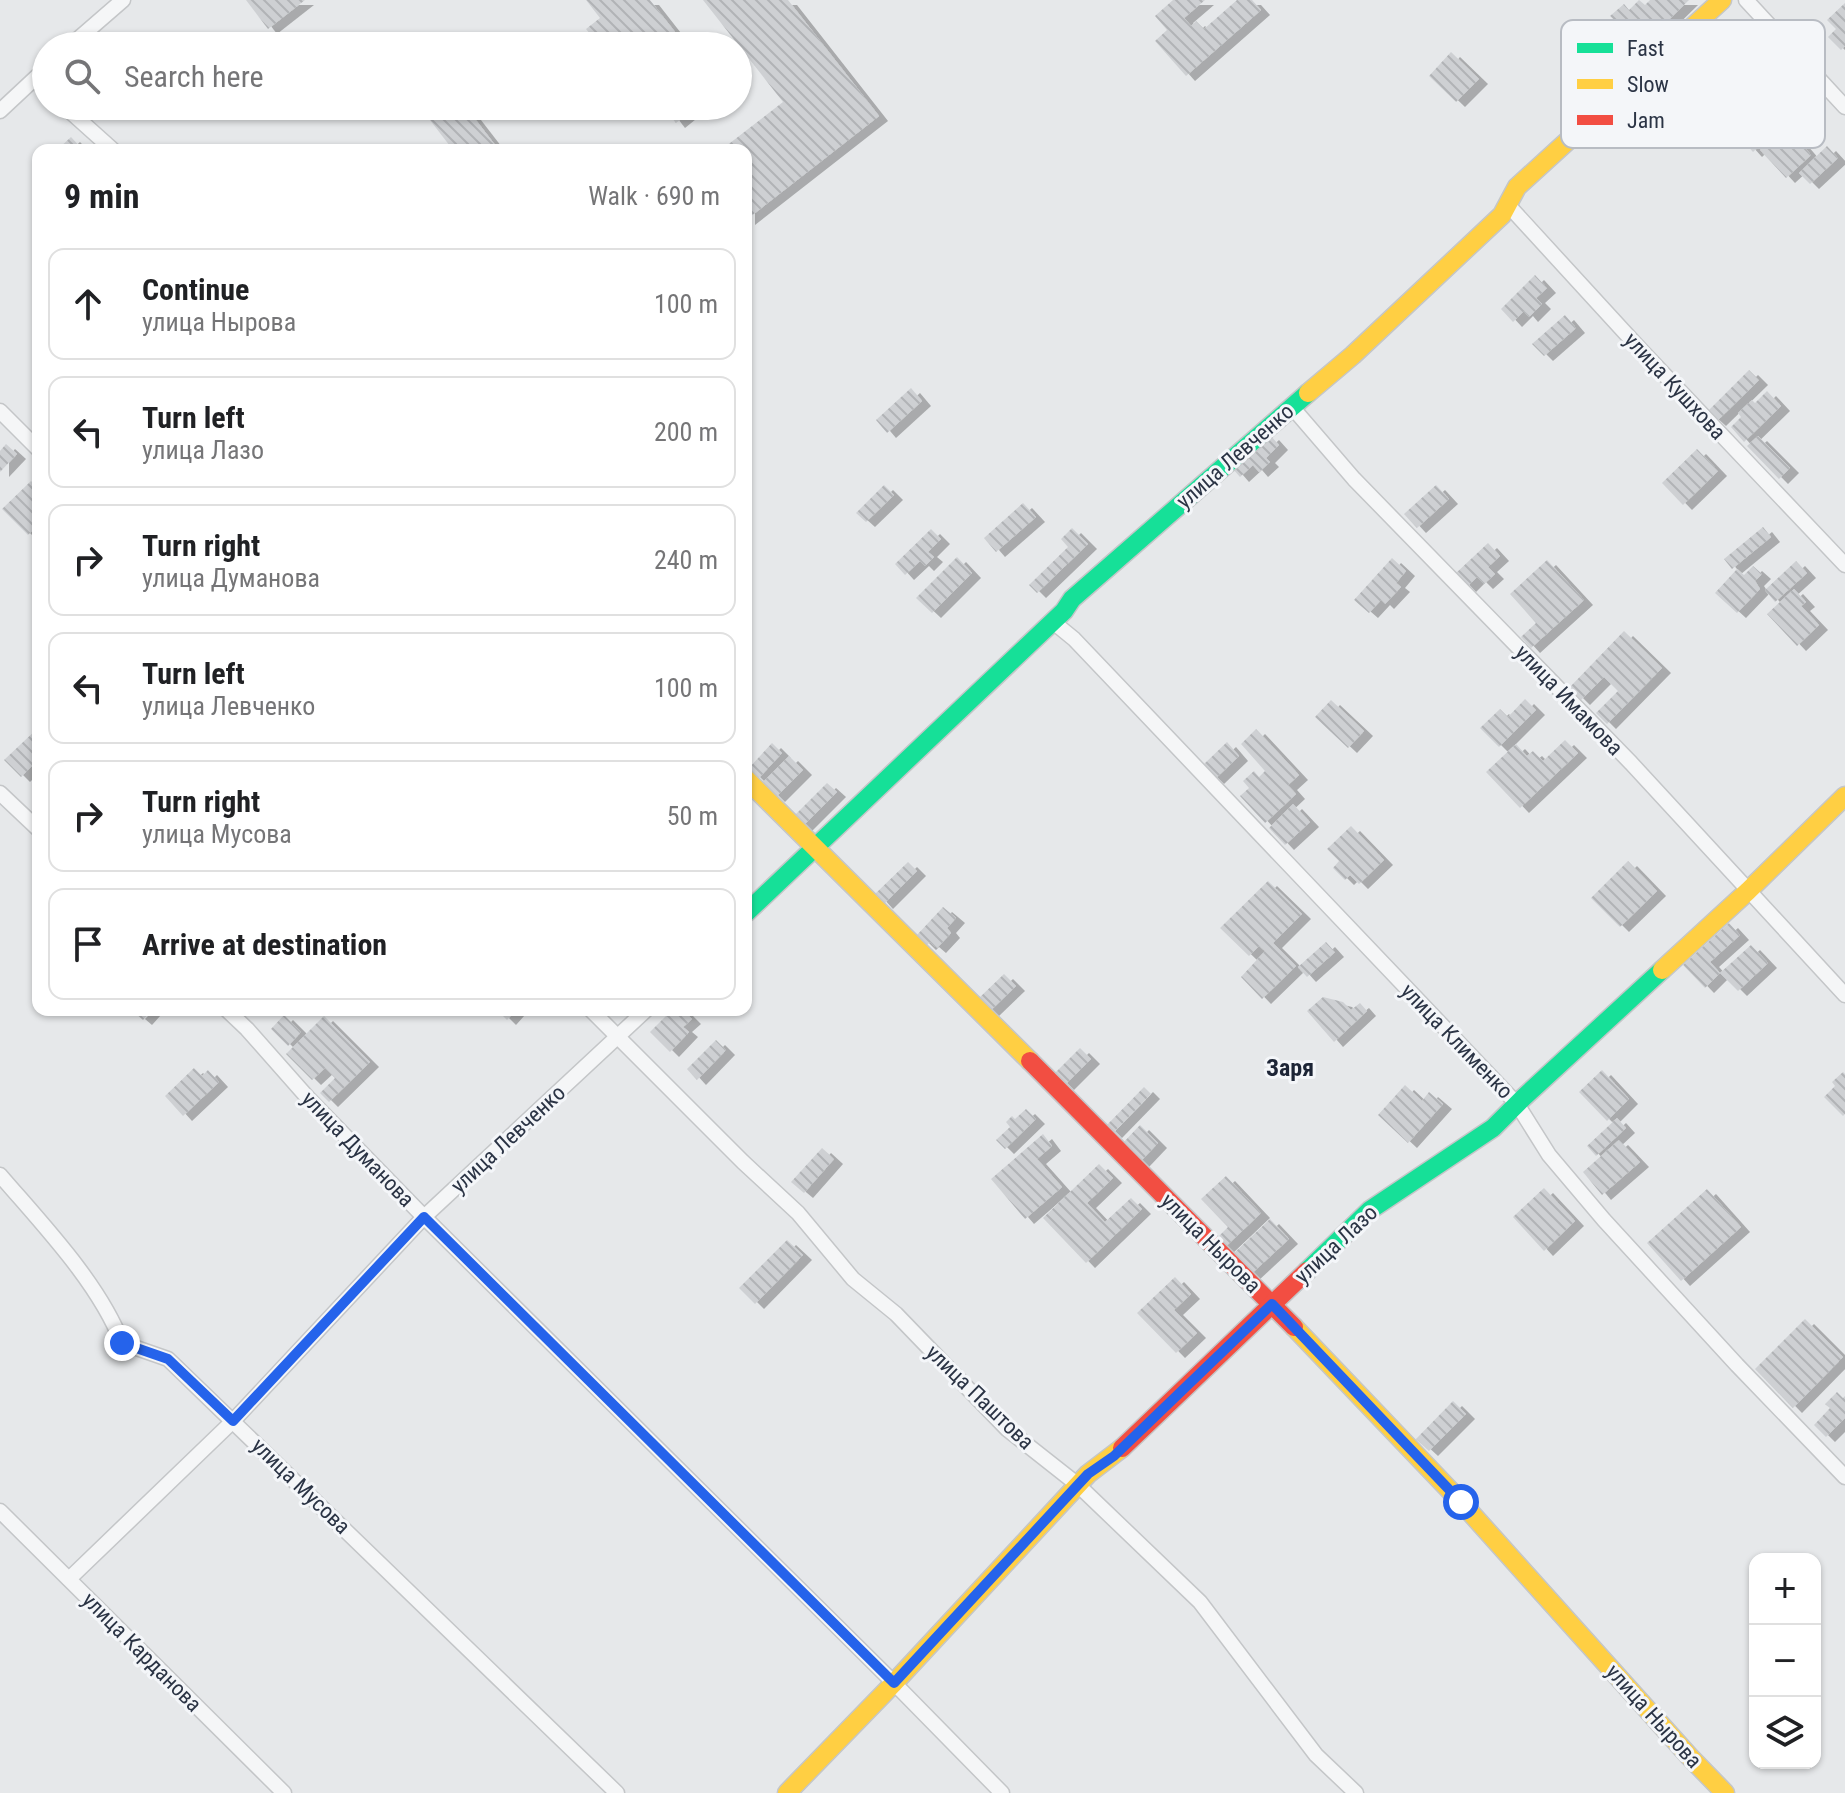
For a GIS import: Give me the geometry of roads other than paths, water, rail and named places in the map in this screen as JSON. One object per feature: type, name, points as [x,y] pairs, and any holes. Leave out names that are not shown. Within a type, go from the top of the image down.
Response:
[{"type":"street","points":[[86,32],[123,0]]},
{"type":"street","name":"улица Левченко","points":[[1700,20],[1722,0]]},
{"type":"street","points":[[1746,0],[1765,20]]},
{"type":"street","points":[[0,111],[32,81]]},
{"type":"street","points":[[1825,85],[1845,107]]},
{"type":"street","points":[[80,120],[106,144]]},
{"type":"street","name":"улица Левченко","points":[[752,907],[1064,611],[1072,599],[1364,345],[1502,215],[1517,187],[1561,147]]},
{"type":"street","name":"улица Кушхова","points":[[1508,205],[1845,565]]},
{"type":"street","name":"улица Имамова","points":[[1292,407],[1354,479],[1609,740],[1845,995]]},
{"type":"street","points":[[0,411],[32,443]]},
{"type":"street","name":"улица Клименко","points":[[1052,621],[1074,639],[1517,1104],[1549,1155],[1604,1220],[1845,1477]]},
{"type":"street","name":"улица Нырова","points":[[752,785],[1272,1304],[1461,1502],[1725,1793]]},
{"type":"street","points":[[0,793],[32,823]]},
{"type":"street","name":"улица Лазо","points":[[787,1793],[1088,1474],[1114,1456],[1370,1210],[1493,1128],[1748,891],[1845,796]]},
{"type":"street","name":"улица Думанова","points":[[233,1016],[424,1217],[1002,1793]]},
{"type":"street","name":"улица Паштова","points":[[597,1016],[798,1213],[853,1279],[896,1314],[1007,1429],[1078,1485],[1200,1602],[1316,1755],[1356,1793]]},
{"type":"street","name":"улица Левченко","points":[[69,1579],[233,1421],[424,1217],[640,1016]]},
{"type":"street","name":"улица Мусова","points":[[0,1175],[89,1284],[122,1343],[168,1359],[617,1793]]},
{"type":"street","name":"улица Карданова","points":[[0,1511],[284,1793]]},
{"type":"district","name":"Заря","points":[[1290,1068]]}]
